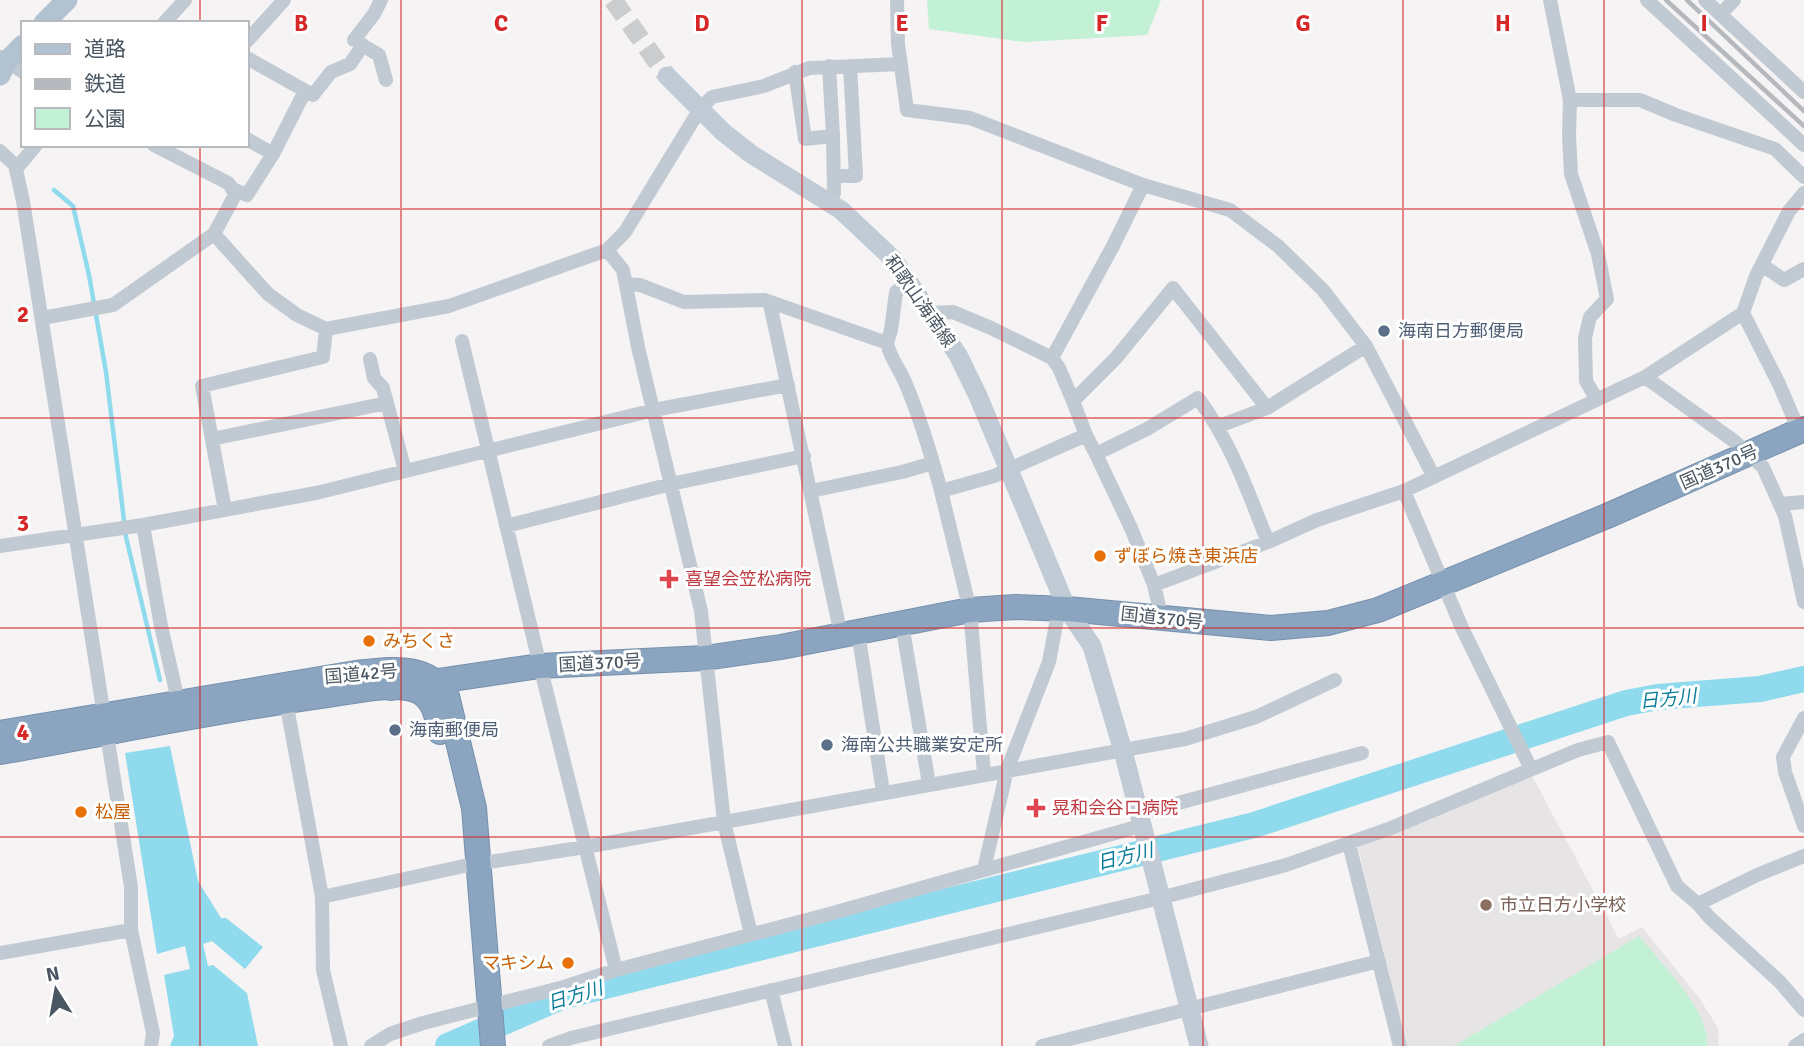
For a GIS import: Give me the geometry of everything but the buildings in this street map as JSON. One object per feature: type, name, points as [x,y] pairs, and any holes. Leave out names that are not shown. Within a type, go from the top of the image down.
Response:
[{"type":"highway","name":"国道370号","points":[[390,679],[435,681],[540,666],[705,658],[781,647],[971,610],[1015,607],[1063,608],[1271,628],[1328,623],[1378,610],[1749,455],[1801,430]]},
{"type":"highway","name":"国道370号","points":[[390,679],[419,667],[487,673]]},
{"type":"highway","name":"国道370号","points":[[454,722],[453,689],[463,680],[487,673]]},
{"type":"highway","name":"国道42号","points":[[0,752],[105,724],[285,692],[390,679],[418,691],[428,699],[434,709],[472,866]]},
{"type":"highway","name":"国道42号","points":[[435,681],[447,696],[474,808],[472,866],[483,1011],[479,1046]]},
{"type":"highway","name":"国道42号","points":[[0,733],[105,724]]},
{"type":"highway","name":"国道42号","points":[[483,1011],[493,1046]]},
{"type":"main road","points":[[46,21],[66,0]]},
{"type":"main road","points":[[7,66],[21,48]]},
{"type":"main road","name":"和歌山海南線","points":[[667,76],[751,153],[841,210],[893,259],[932,313],[968,376],[1009,470],[1063,608],[1092,646],[1123,751],[1199,1046]]},
{"type":"street","points":[[165,21],[185,0]]},
{"type":"street","points":[[248,40],[284,0]]},
{"type":"street","points":[[248,59],[313,95],[331,72],[349,64],[381,0]]},
{"type":"street","points":[[897,0],[898,44],[907,110],[970,118],[1143,184],[1230,210],[1279,246],[1323,290],[1366,346],[1434,477]]},
{"type":"street","points":[[1550,0],[1570,100],[1571,174],[1598,254],[1607,299],[1590,317],[1586,338],[1586,381],[1597,400]]},
{"type":"street","points":[[1647,0],[1804,145]]},
{"type":"street","points":[[1705,0],[1804,92]]},
{"type":"street","points":[[1721,15],[1734,0]]},
{"type":"street","points":[[358,42],[379,55],[386,80]]},
{"type":"street","points":[[214,234],[268,293],[297,315],[326,329],[449,306],[607,250],[625,232],[700,109],[712,97],[764,86],[795,72],[828,66],[901,64]]},
{"type":"street","points":[[828,66],[834,176],[834,193],[828,202]]},
{"type":"street","points":[[834,176],[856,176],[849,66]]},
{"type":"street","points":[[795,72],[805,139],[833,136]]},
{"type":"street","points":[[232,189],[247,195],[274,154],[305,91]]},
{"type":"street","points":[[1570,100],[1640,100],[1775,149],[1804,177]]},
{"type":"street","points":[[248,140],[274,154]]},
{"type":"street","points":[[16,169],[34,147]]},
{"type":"street","points":[[42,318],[113,305],[214,234],[236,193],[228,183],[158,147]]},
{"type":"street","points":[[0,150],[15,165],[42,318],[131,887],[131,930],[153,1033],[151,1046]]},
{"type":"street","points":[[1052,358],[1113,246],[1143,184]]},
{"type":"street","points":[[1154,585],[1268,542],[1317,520],[1404,491],[1645,377],[1743,313],[1762,265],[1789,211],[1804,193]]},
{"type":"street","points":[[607,250],[623,271],[638,347],[701,611],[724,822],[751,934]]},
{"type":"street","points":[[1762,265],[1784,280],[1804,269]]},
{"type":"street","points":[[910,282],[897,292],[887,343],[889,354],[905,380],[933,463],[971,610],[984,774]]},
{"type":"street","points":[[626,284],[640,285],[684,302],[765,300],[770,304],[887,343]]},
{"type":"street","points":[[1073,401],[1116,358],[1173,288],[1267,408]]},
{"type":"street","points":[[770,304],[811,491],[850,634],[883,792]]},
{"type":"street","points":[[932,313],[953,312],[1052,358],[1059,368],[1086,435],[1131,528],[1154,585],[1162,619]]},
{"type":"street","points":[[1743,313],[1801,430]]},
{"type":"street","points":[[225,510],[202,386],[323,357],[326,329]]},
{"type":"street","points":[[462,341],[616,970]]},
{"type":"street","points":[[1219,426],[1267,408],[1366,346]]},
{"type":"street","points":[[370,359],[374,378],[383,388],[405,471]]},
{"type":"street","points":[[1645,377],[1734,441],[1763,467],[1780,504],[1794,551],[1804,602]]},
{"type":"street","points":[[0,545],[143,525],[316,493],[654,410],[788,385]]},
{"type":"street","points":[[1097,454],[1147,429],[1198,398],[1219,426],[1268,542]]},
{"type":"street","points":[[212,439],[387,403]]},
{"type":"street","points":[[941,491],[1009,470],[1086,435]]},
{"type":"street","points":[[506,526],[670,484],[804,456]]},
{"type":"street","points":[[811,491],[933,463]]},
{"type":"street","points":[[1404,491],[1462,628],[1529,765]]},
{"type":"street","points":[[1780,504],[1804,502]]},
{"type":"street","points":[[143,525],[160,626],[181,710]]},
{"type":"street","points":[[985,869],[1007,771],[1049,662],[1063,608]]},
{"type":"street","points":[[902,624],[929,784]]},
{"type":"street","points":[[322,897],[472,866],[1185,739],[1256,717],[1335,680]]},
{"type":"street","points":[[285,692],[322,897],[323,970],[341,1046]]},
{"type":"street","points":[[1804,719],[1783,757],[1785,772],[1804,826]]},
{"type":"street","points":[[549,1046],[571,1038],[1158,893],[1286,865],[1349,844],[1529,765],[1608,742],[1677,886],[1780,982],[1804,1010]]},
{"type":"street","points":[[370,1046],[405,1028],[483,1011],[616,970],[985,869],[1140,824],[1362,753]]},
{"type":"street","points":[[1349,844],[1400,1046]]},
{"type":"street","points":[[1698,904],[1804,856]]},
{"type":"street","points":[[0,953],[131,930]]},
{"type":"street","points":[[1042,1046],[1379,961]]},
{"type":"street","points":[[771,990],[785,1046]]},
{"type":"street","points":[[1795,1046],[1804,1040]]},
{"type":"shaded area","name":"市立日方小学校","points":[[1531,774],[1619,939],[1642,927],[1700,999],[1718,1028],[1719,1046],[1407,1046],[1358,847]]},
{"type":"green space","points":[[927,0],[1161,0],[1147,35],[1024,42],[929,29]]},
{"type":"green space","points":[[1639,936],[1693,1003],[1706,1032],[1707,1046],[1454,1046]]},
{"type":"water","points":[[170,746],[198,881],[221,918],[226,918],[263,947],[245,969],[212,941],[203,944],[208,966],[213,965],[247,993],[258,1046],[170,1046],[174,1036],[164,975],[190,969],[185,946],[157,954],[125,753]]},
{"type":"waterway","points":[[54,190],[73,206],[89,275],[106,372],[126,537],[160,680]]},
{"type":"waterway","name":"日方川","points":[[448,1046],[561,997],[1254,825],[1626,703],[1658,697],[1760,689],[1804,679]]},
{"type":"tunnel","points":[[613,0],[667,76]]},
{"type":"railway","points":[[1666,0],[1804,126]]},
{"type":"railway","points":[[1687,0],[1804,111]]},
{"type":"place","name":"海南日方郵便局","points":[[1384,331]]},
{"type":"place","name":"ずぼら焼き東浜店","points":[[1100,556]]},
{"type":"place","name":"喜望会笠松病院","points":[[669,579]]},
{"type":"place","name":"みちくさ","points":[[369,641]]},
{"type":"place","name":"海南郵便局","points":[[395,730]]},
{"type":"place","name":"海南公共職業安定所","points":[[827,745]]},
{"type":"place","name":"晃和会谷口病院","points":[[1036,808]]},
{"type":"place","name":"松屋","points":[[81,812]]},
{"type":"place","name":"市立日方小学校","points":[[1486,905]]},
{"type":"place","name":"マキシム","points":[[568,963]]}]
